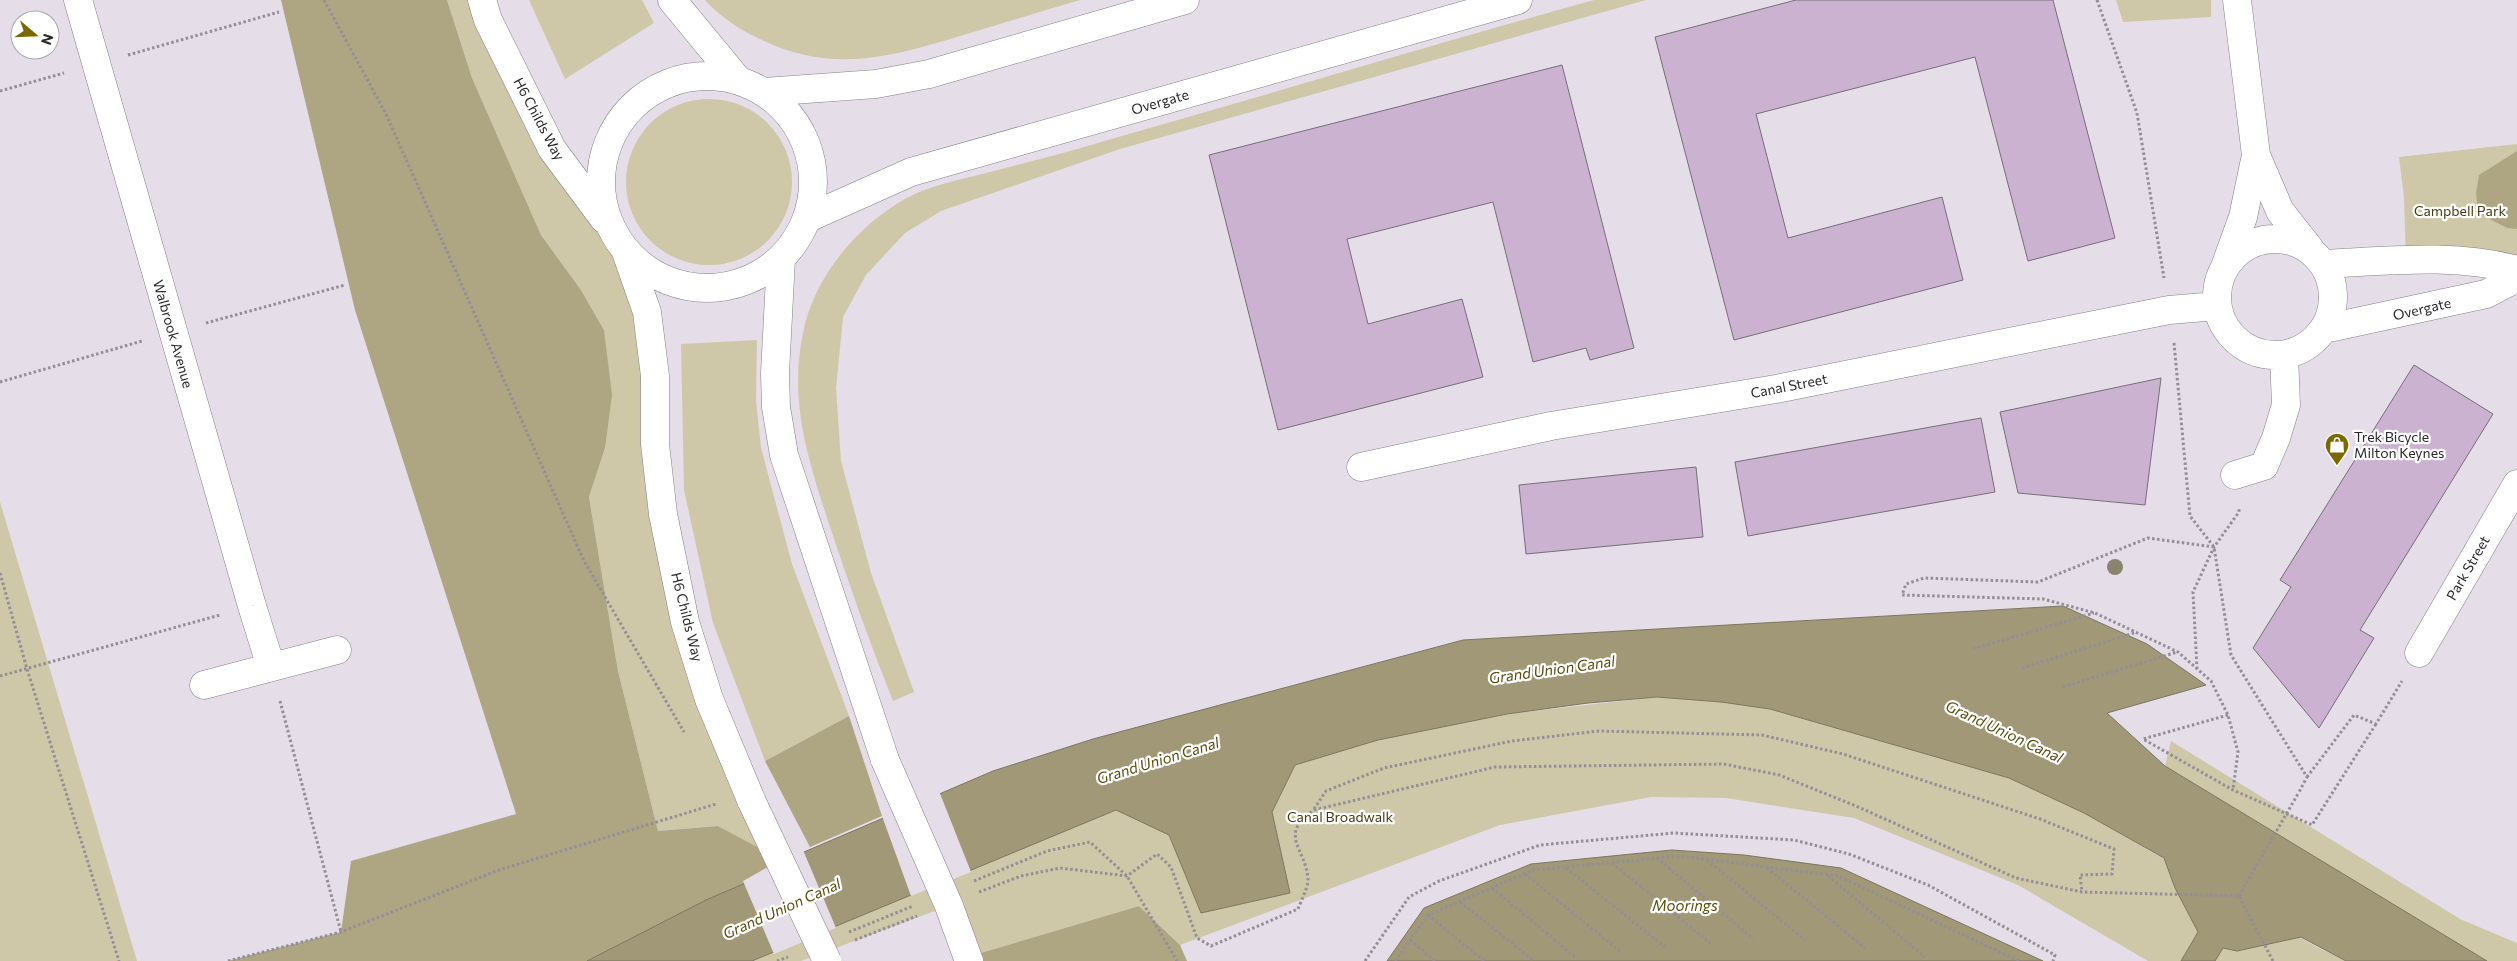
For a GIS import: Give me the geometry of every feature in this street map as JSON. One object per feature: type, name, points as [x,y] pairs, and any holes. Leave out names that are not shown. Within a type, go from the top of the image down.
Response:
[{"type":"street","name":"Walbrook Avenue","points":[[78,0],[271,667]]},
{"type":"street","name":"H6 Childs Way","points":[[482,0],[488,20],[552,149],[611,229]]},
{"type":"street","points":[[672,0],[737,79]]},
{"type":"street","points":[[764,92],[876,84],[929,74],[1184,0]]},
{"type":"street","name":"Overgate","points":[[808,218],[911,172],[1518,0]]},
{"type":"street","points":[[2237,0],[2256,155],[2280,210],[2317,257],[2332,280],[2334,297],[2331,314],[2324,329],[2306,346],[2284,355],[2266,354],[2249,349],[2241,344],[2223,324],[2217,306],[2217,286],[2243,217],[2256,155]]},
{"type":"street","points":[[706,75],[737,79],[764,92],[786,110],[802,134],[812,161],[814,190],[808,218],[797,240],[781,259],[753,279],[719,289],[684,287],[652,275],[626,252],[611,229],[602,200],[601,169],[609,139],[626,113],[649,93],[676,80],[706,75]]},
{"type":"street","points":[[2224,268],[2237,252],[2254,242],[2273,238],[2293,240],[2317,257],[2488,262],[2517,270]]},
{"type":"street","name":"H6 Childs Way","points":[[626,252],[647,312],[655,376],[655,444],[663,514],[685,622],[709,698],[752,802],[827,961]]},
{"type":"street","points":[[781,259],[775,373],[776,407],[784,455],[842,636],[885,760],[949,906],[969,961]]},
{"type":"street","name":"Overgate","points":[[2324,329],[2486,294],[2517,278]]},
{"type":"street","name":"Canal Street","points":[[1361,467],[1552,426],[1776,389],[2169,310],[2217,306]]},
{"type":"street","points":[[2236,475],[2264,466],[2276,438],[2286,404],[2284,355]]},
{"type":"street","name":"Park Street","points":[[2419,653],[2517,484]]},
{"type":"street","points":[[204,685],[337,650]]},
{"type":"path","points":[[324,0],[386,114],[584,560],[689,741]]},
{"type":"path","points":[[2097,0],[2137,113],[2176,354],[2190,516],[2214,547],[2230,655],[2307,777]]},
{"type":"path","points":[[0,91],[279,12]]},
{"type":"path","points":[[2197,669],[2193,592],[2214,547],[2239,512],[2236,475]]},
{"type":"path","points":[[2214,547],[2148,538],[2038,582],[1924,578],[1906,584],[1902,595],[2043,599],[2095,613],[2178,652],[2211,681],[2228,714],[2238,752],[2233,790]]},
{"type":"path","points":[[0,573],[119,961]]},
{"type":"path","points":[[0,676],[252,606]]},
{"type":"path","points":[[1973,649],[2095,613]]},
{"type":"path","points":[[2022,668],[2137,632]]},
{"type":"path","points":[[2063,688],[2178,652]]},
{"type":"path","points":[[2228,714],[2143,739],[2233,790],[2312,825],[2419,653]]},
{"type":"path","points":[[271,667],[341,932]]},
{"type":"path","points":[[2239,896],[2307,777],[2354,715],[2376,724]]},
{"type":"path","points":[[1314,810],[1326,791],[1384,768],[1512,741],[1599,731],[1762,735],[1843,754],[2040,819],[2114,848],[2112,874],[2080,874],[2082,892]]},
{"type":"path","points":[[976,893],[1021,876],[1060,868],[1128,876],[1157,854],[1171,867],[1197,938],[1211,946],[1298,909],[1308,880],[1295,836],[1300,820],[1314,810],[1495,767],[1724,764],[1779,776],[1856,806],[2016,878],[2082,892],[2239,896]]},
{"type":"path","points":[[228,961],[341,932],[499,870],[724,801]]},
{"type":"path","points":[[1365,961],[1409,897],[1439,881],[1540,845],[1674,833],[1794,840],[1849,854],[1928,886],[2056,955],[2053,961]]},
{"type":"path","points":[[1395,961],[1428,915],[1533,870],[1681,856],[1838,876],[2019,961]]},
{"type":"path","points":[[1656,858],[1753,939]]},
{"type":"path","points":[[1706,858],[1805,940]]},
{"type":"path","points":[[1612,863],[1710,943]]},
{"type":"path","points":[[1765,866],[1864,948]]},
{"type":"path","points":[[1565,868],[1665,948]]},
{"type":"path","points":[[1525,874],[1622,953]]},
{"type":"path","points":[[1827,875],[1925,958]]},
{"type":"path","points":[[1128,876],[1177,961]]},
{"type":"path","points":[[1492,888],[1575,956]]},
{"type":"path","points":[[2239,896],[2273,961]]},
{"type":"path","points":[[1460,902],[1534,961]]},
{"type":"path","points":[[848,942],[921,914]]},
{"type":"path","points":[[1428,915],[1484,961]]},
{"type":"path","points":[[1410,940],[1435,961]]},
{"type":"green space","points":[[447,0],[482,0],[611,229],[626,252],[685,622],[781,863],[718,826],[658,831],[618,671],[589,497],[605,448],[604,330],[581,290],[541,235],[472,78]]},
{"type":"green space","points":[[529,0],[642,0],[654,23],[565,79]]},
{"type":"green space","points":[[705,0],[1080,0],[917,48],[867,58],[842,59],[817,57],[791,51],[764,41],[732,24]]},
{"type":"green space","points":[[1594,0],[1646,0],[1120,149],[941,211],[905,233],[866,275],[843,317],[836,388],[841,461],[871,573],[914,692],[893,701],[861,618],[816,483],[809,459],[800,410],[798,385],[799,359],[809,312],[827,273],[854,239],[887,210],[913,195],[931,188],[1027,163]]},
{"type":"green space","points":[[2116,0],[2211,0],[2211,17],[2123,22]]},
{"type":"green space","points":[[701,99],[717,99],[741,105],[768,123],[786,150],[792,182],[786,214],[768,241],[741,259],[717,265],[701,265],[677,259],[656,246],[645,235],[632,214],[626,190],[626,174],[632,150],[645,129],[656,118],[677,105]]},
{"type":"green space","name":"Campbell Park","points":[[2517,144],[2517,282],[2406,260],[2404,198],[2399,157]]},
{"type":"green space","points":[[757,340],[756,400],[761,448],[792,564],[849,716],[765,761],[713,623],[684,490],[681,344]]},
{"type":"green space","points":[[0,502],[137,961],[0,961]]},
{"type":"green space","name":"Canal Broadwalk","points":[[1657,697],[1721,702],[1770,709],[2009,778],[2084,813],[2317,947],[2346,961],[2148,961],[2018,885],[1854,818],[1726,798],[1651,797],[1500,825],[1180,945],[1139,906],[967,957],[948,906],[801,961],[752,961],[1116,810],[1169,835],[1201,913],[1290,893],[1272,812],[1295,765],[1378,740],[1507,714]]},
{"type":"green space","points":[[2171,741],[2460,919],[2517,943],[2517,961],[2487,961],[2165,766]]},
{"type":"shaded area","points":[[281,0],[447,0],[472,78],[541,235],[581,290],[604,330],[612,395],[605,448],[589,497],[618,671],[658,831],[718,826],[783,861],[748,882],[706,900],[587,961],[228,961],[341,932],[351,861],[516,814],[355,310]]},
{"type":"shaded area","points":[[2517,151],[2517,229],[2507,228],[2478,213],[2476,193],[2479,175]]},
{"type":"shaded area","points":[[849,716],[882,816],[810,847],[765,761]]},
{"type":"shaded area","points":[[1139,906],[1180,945],[1187,961],[969,961],[967,957]]},
{"type":"water","name":"Grand Union Canal","points":[[2063,606],[2147,644],[2206,685],[2107,713],[2165,766],[2487,961],[2346,961],[2301,937],[2237,951],[2223,948],[2215,961],[2181,961],[2198,932],[2175,888],[2164,858],[2084,813],[2009,778],[1770,709],[1721,702],[1657,697],[1588,703],[1507,714],[1378,740],[1295,765],[1272,812],[1290,893],[1201,913],[1169,835],[1116,810],[752,961],[587,961],[706,900],[748,882],[783,861],[993,771],[1093,739],[1463,640]]},
{"type":"water","name":"Moorings","points":[[1672,850],[1744,855],[1841,868],[2043,961],[1387,961],[1424,908],[1531,864]]},
{"type":"pier","points":[[939,791],[971,872],[911,896],[882,816]]},
{"type":"pier","points":[[803,850],[836,928],[774,954],[743,881],[782,859]]},
{"type":"building","points":[[1796,0],[2053,0],[2115,238],[2028,261],[1975,57],[1756,114],[1788,238],[1942,197],[1963,280],[1734,340],[1655,37]]},
{"type":"building","points":[[1562,65],[1634,348],[1590,360],[1586,348],[1533,362],[1493,202],[1347,239],[1368,324],[1462,299],[1483,377],[1278,430],[1209,155]]},
{"type":"building","points":[[2414,365],[2493,414],[2360,630],[2374,638],[2319,728],[2253,648],[2291,587],[2280,580]]},
{"type":"building","points":[[2161,378],[2145,505],[2018,493],[2000,412]]},
{"type":"building","points":[[1981,418],[1995,492],[1748,536],[1735,462]]},
{"type":"building","points":[[1696,467],[1703,537],[1526,554],[1519,485]]},
{"type":"place","name":"Trek Bicycle Milton Keynes","points":[[2337,466]]}]
